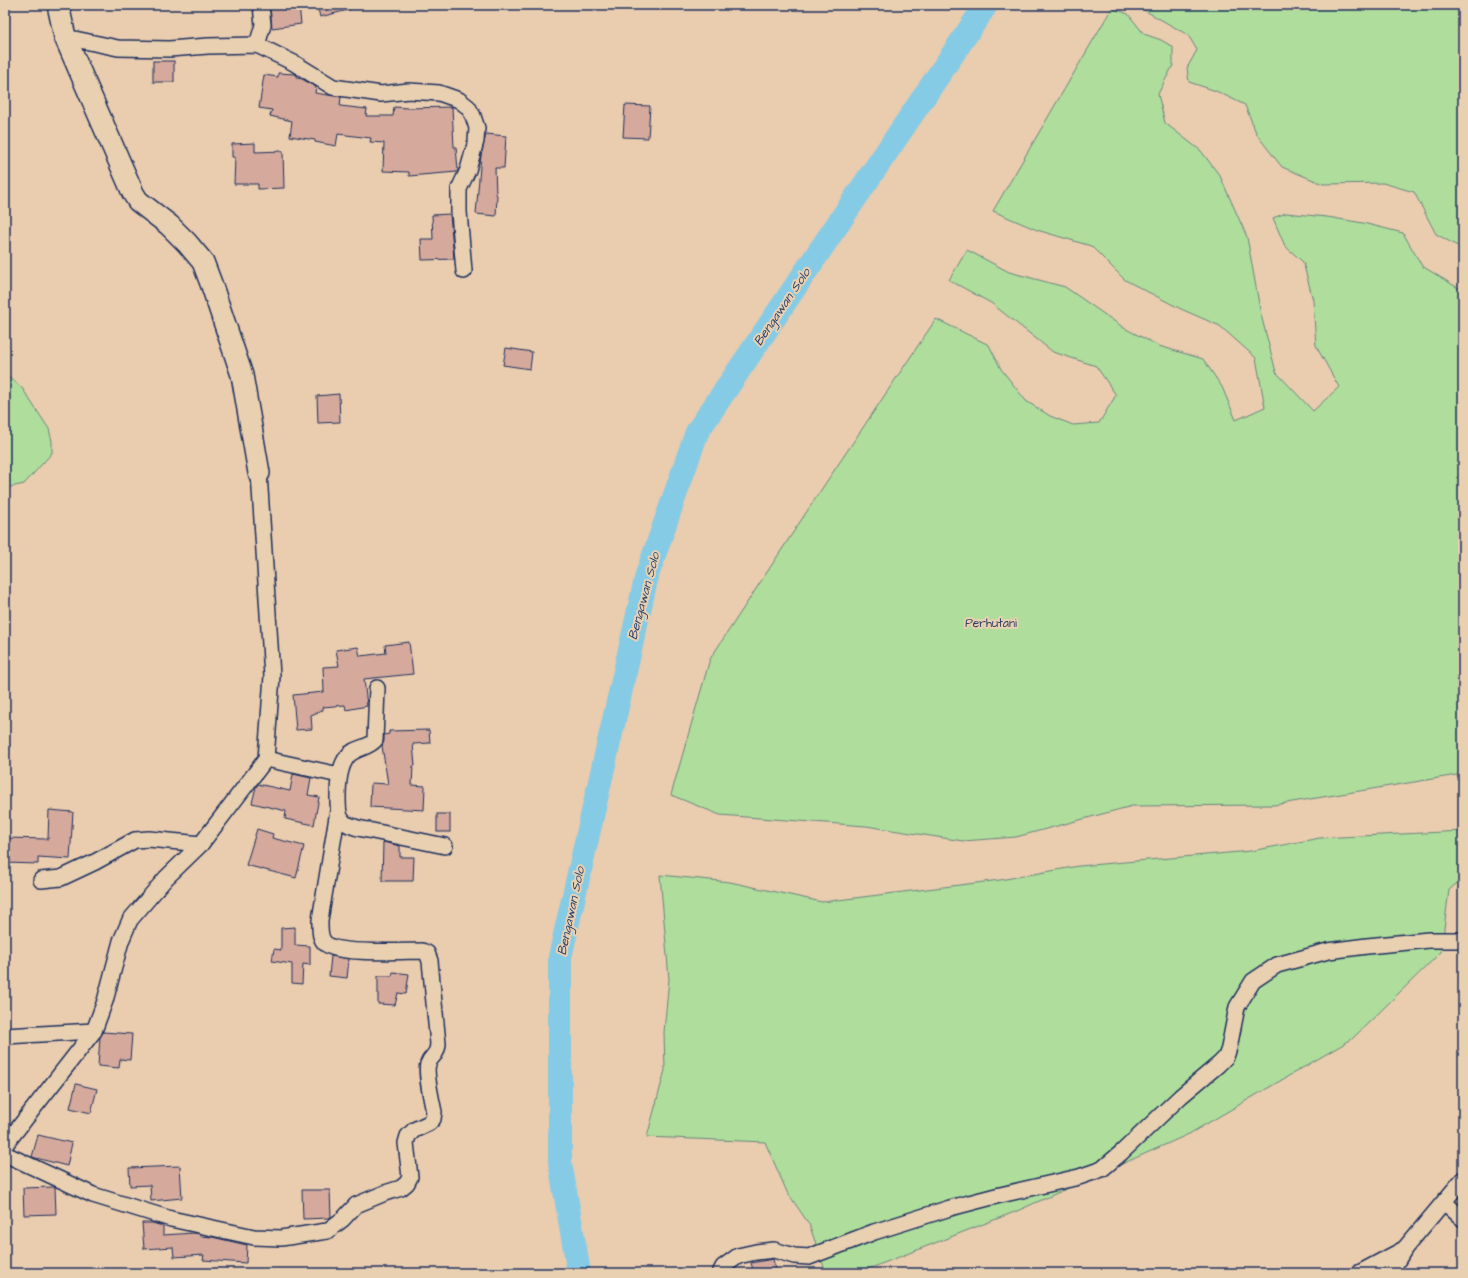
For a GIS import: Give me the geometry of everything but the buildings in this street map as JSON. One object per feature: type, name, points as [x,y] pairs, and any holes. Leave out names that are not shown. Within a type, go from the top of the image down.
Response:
[{"type":"main road","points":[[58,5],[65,37],[133,193],[138,201],[173,229],[203,262],[242,375],[259,473]]},
{"type":"street","points":[[257,46],[262,25],[261,5]]},
{"type":"street","points":[[65,37],[118,48],[169,49],[208,46],[257,46],[294,62],[333,87],[381,94],[409,91],[439,93],[460,100],[468,107],[477,128],[476,141],[468,170],[459,189],[459,212],[464,271]]},
{"type":"street","points":[[5,1146],[94,1031],[105,1001],[121,941],[130,920],[166,878],[201,844],[266,759],[272,676],[259,473]]},
{"type":"street","points":[[5,1154],[93,1195],[172,1219],[254,1237],[281,1238],[327,1231],[343,1219],[356,1205],[401,1188],[407,1183],[410,1177],[406,1142],[408,1136],[414,1130],[429,1123],[433,1119],[434,1112],[427,1072],[428,1063],[437,1052],[438,1044],[430,961],[427,954],[422,951],[354,951],[334,948],[324,943],[321,934],[320,920],[338,811],[340,774],[346,758],[353,751],[372,744],[375,740],[377,688]]},
{"type":"street","points":[[266,759],[340,774]]},
{"type":"street","points":[[338,811],[340,819],[345,823],[358,828],[445,846]]},
{"type":"street","points":[[40,880],[56,879],[67,875],[95,862],[135,840],[150,839],[201,844]]},
{"type":"street","points":[[720,1273],[723,1267],[738,1256],[774,1250],[794,1256],[809,1257],[874,1232],[950,1208],[1079,1177],[1102,1169],[1181,1096],[1226,1057],[1237,1007],[1253,981],[1276,965],[1328,951],[1429,940],[1463,940]]},
{"type":"street","points":[[5,1036],[94,1031]]},
{"type":"street","points":[[1390,1273],[1405,1248],[1463,1179]]},
{"type":"street","points":[[1444,1202],[1463,1220]]},
{"type":"street","points":[[1359,1273],[1405,1248]]},
{"type":"green space","points":[[1135,5],[1463,5],[1463,249],[1436,234],[1414,192],[1383,183],[1323,184],[1282,167],[1257,135],[1245,105],[1216,91],[1189,82],[1187,68],[1197,50],[1188,35]]},
{"type":"green space","name":"Perhutani","points":[[1112,8],[1128,14],[1144,34],[1161,40],[1173,47],[1173,65],[1158,94],[1165,123],[1201,151],[1220,176],[1247,237],[1261,315],[1276,372],[1313,411],[1339,387],[1316,346],[1313,300],[1303,262],[1285,246],[1273,218],[1286,213],[1327,217],[1363,223],[1403,233],[1422,266],[1463,291],[1463,774],[1274,805],[1132,806],[1016,837],[963,841],[866,826],[720,815],[671,795],[710,659],[936,319],[989,345],[1001,369],[1026,401],[1050,416],[1073,425],[1099,423],[1116,395],[1096,366],[1053,352],[991,303],[949,280],[967,250],[1009,272],[1065,287],[1124,328],[1159,346],[1203,359],[1222,387],[1236,420],[1265,407],[1256,358],[1220,326],[1181,309],[1125,280],[1091,246],[1037,230],[993,211]]},
{"type":"green space","points":[[5,377],[12,379],[22,388],[49,429],[52,441],[52,453],[24,484],[10,487],[5,491]]},
{"type":"green space","points":[[1463,831],[1463,878],[1449,890],[1441,952],[1352,1039],[1189,1134],[1017,1211],[858,1273],[826,1273],[809,1224],[787,1192],[765,1142],[647,1137],[665,1070],[664,1032],[669,979],[660,875],[730,882],[822,902],[1000,880],[1079,866],[1251,851],[1320,838]]},
{"type":"waterway","name":"Bengawan Solo","points":[[579,1273],[560,1162],[560,957],[647,575],[697,432],[986,5]]}]
